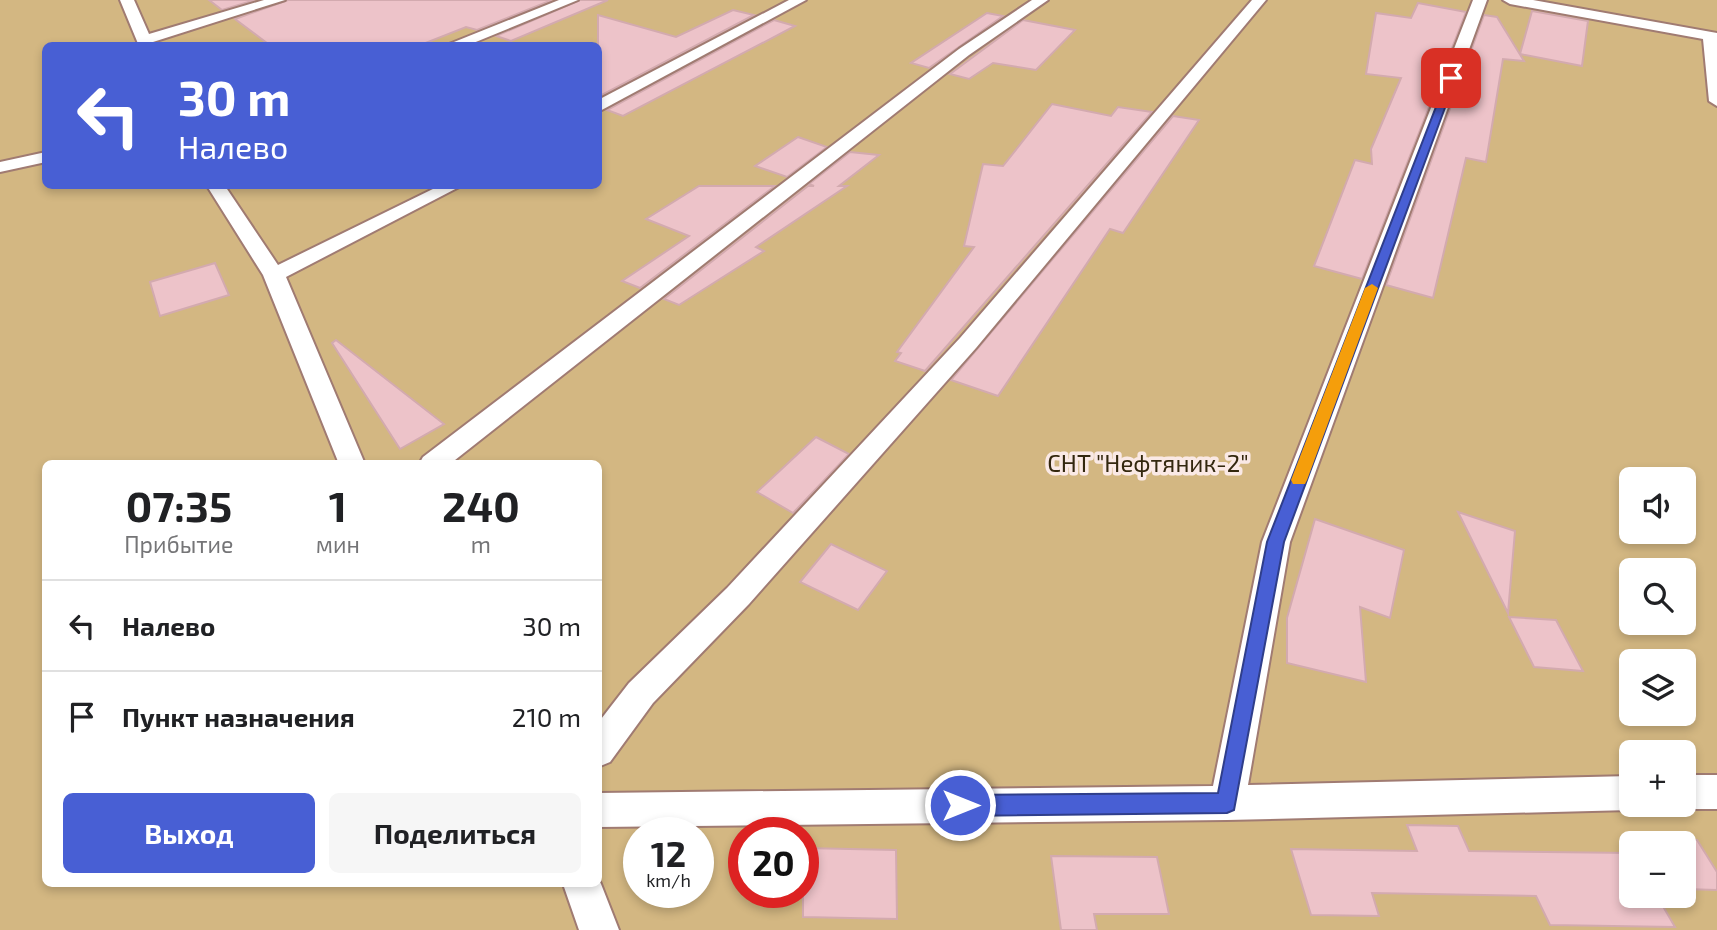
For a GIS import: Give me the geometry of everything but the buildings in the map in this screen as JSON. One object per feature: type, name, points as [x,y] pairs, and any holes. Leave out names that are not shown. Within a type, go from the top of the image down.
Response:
[{"type":"lane","points":[[127,0],[146,42]]},
{"type":"lane","points":[[149,42],[278,0]]},
{"type":"lane","points":[[461,42],[571,0]]},
{"type":"lane","points":[[602,105],[800,0]]},
{"type":"lane","points":[[437,460],[964,52],[1041,0]]},
{"type":"lane","points":[[602,746],[641,693],[738,596],[968,343],[1259,0]]},
{"type":"lane","points":[[1227,803],[1276,542],[1480,0]]},
{"type":"lane","points":[[1510,0],[1713,36],[1717,101]]},
{"type":"lane","points":[[0,167],[42,158]]},
{"type":"lane","points":[[218,189],[274,275],[350,460]]},
{"type":"lane","points":[[274,275],[446,189]]},
{"type":"lane","points":[[1696,792],[1717,792]]},
{"type":"lane","points":[[602,810],[1227,803],[1619,793]]},
{"type":"lane","points":[[583,887],[599,930]]},
{"type":"green space","name":"СНТ \"Нефтяник-2\"","points":[[0,0],[1717,0],[1717,930],[0,930]]},
{"type":"slow traffic","points":[[1299,480],[1372,288]]},
{"type":"route","points":[[960,805],[1227,803],[1276,542],[1451,78]]}]
